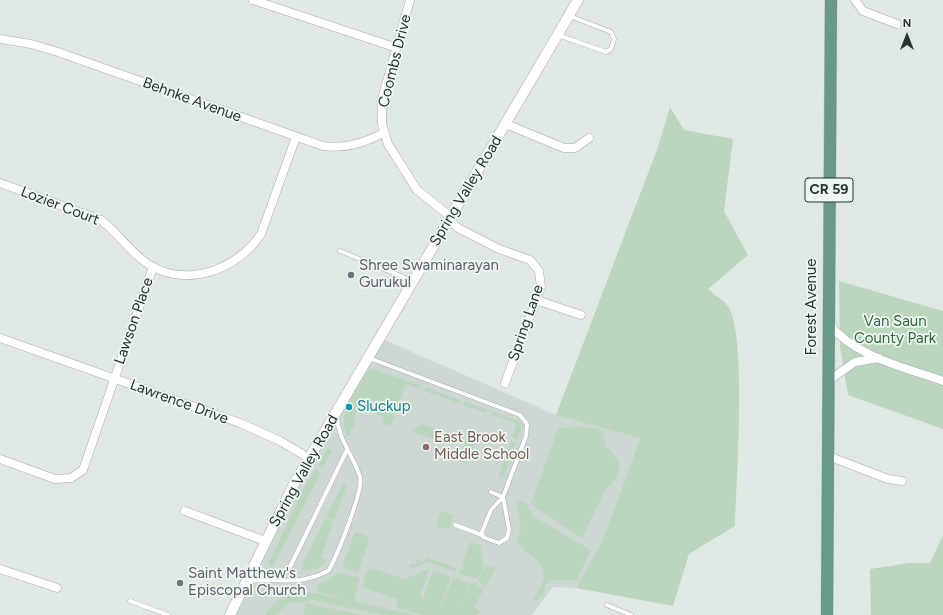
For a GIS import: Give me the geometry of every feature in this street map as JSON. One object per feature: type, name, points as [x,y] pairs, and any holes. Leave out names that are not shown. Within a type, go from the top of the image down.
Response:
[{"type":"main road","name":"Forest Avenue","points":[[827,615],[831,0]]},
{"type":"street","points":[[253,0],[397,48]]},
{"type":"street","name":"Coombs Drive","points":[[410,0],[382,99],[381,112],[384,133],[397,161],[417,190],[450,219]]},
{"type":"street","name":"Spring Valley Road","points":[[230,615],[291,489],[578,0]]},
{"type":"street","points":[[855,0],[863,10],[897,24]]},
{"type":"street","name":"Behnke Avenue","points":[[0,39],[31,44],[58,52],[323,146],[336,148],[361,143],[384,133]]},
{"type":"street","points":[[506,124],[564,148],[575,148],[589,138]]},
{"type":"street","name":"Lawson Place","points":[[0,459],[55,479],[67,479],[78,475],[83,470],[153,267],[179,275],[205,274],[220,269],[243,256],[254,245],[261,234],[296,136]]},
{"type":"street","name":"Lozier Court","points":[[0,183],[101,220],[111,228],[139,257],[153,267]]},
{"type":"street","name":"Spring Lane","points":[[450,219],[473,236],[499,249],[524,257],[535,264],[541,278],[541,287],[505,383]]},
{"type":"street","points":[[536,300],[581,315]]},
{"type":"street","points":[[828,323],[839,336],[852,346],[943,381]]},
{"type":"street","name":"Lawrence Drive","points":[[0,338],[260,431],[309,458]]},
{"type":"street","points":[[828,381],[855,362],[880,358]]},
{"type":"street","points":[[828,456],[888,479],[902,481]]},
{"type":"street","points":[[185,512],[265,542]]},
{"type":"street","points":[[0,569],[57,588]]},
{"type":"lane","points":[[558,35],[606,52],[611,49],[614,38],[611,32],[569,15]]},
{"type":"lane","points":[[340,251],[413,281]]},
{"type":"lane","points":[[368,358],[520,415],[526,424],[527,430],[504,497],[491,510],[482,535]]},
{"type":"lane","points":[[246,581],[264,579],[301,581],[319,576],[329,570],[335,558],[359,489],[361,478],[339,430],[337,412]]},
{"type":"lane","points":[[264,579],[286,572],[291,565],[347,450]]},
{"type":"lane","points":[[492,492],[504,497]]},
{"type":"lane","points":[[455,525],[499,543],[507,538],[509,529],[504,497]]},
{"type":"lane","points":[[130,601],[168,615]]},
{"type":"lane","points":[[608,605],[631,615]]},
{"type":"shaded area","points":[[380,338],[556,415],[640,437],[602,541],[576,588],[553,587],[532,615],[230,615],[272,526]]},
{"type":"green space","points":[[670,107],[684,130],[733,139],[724,211],[748,255],[708,289],[727,305],[733,320],[737,345],[739,410],[735,526],[689,554],[673,606],[576,588],[602,541],[640,438],[556,415],[658,147]]},
{"type":"green space","name":"Van Saun County Park","points":[[839,281],[943,311],[943,429],[848,395],[840,347]]},
{"type":"green space","points":[[372,369],[421,385],[419,389],[406,384],[391,426],[382,423],[384,417],[358,408],[353,421],[355,426],[349,430],[351,434],[347,436],[344,427],[346,410],[358,386],[368,371]]},
{"type":"green space","points":[[426,387],[460,400],[459,403],[424,391]]},
{"type":"green space","points":[[464,401],[519,421],[522,428],[517,439],[512,437],[517,424],[492,415],[493,413],[487,410],[486,413],[463,405]]},
{"type":"green space","points":[[422,424],[448,433],[444,443],[411,431]]},
{"type":"green space","points":[[582,427],[599,429],[604,435],[605,445],[619,461],[620,467],[616,479],[605,490],[582,538],[531,504],[558,428]]},
{"type":"green space","points":[[480,432],[467,464],[458,460],[468,435],[476,438],[477,433]]},
{"type":"green space","points":[[511,441],[516,443],[503,478],[498,476]]},
{"type":"green space","points":[[327,448],[332,451],[322,468],[318,466]]},
{"type":"green space","points":[[315,469],[321,472],[273,566],[268,564],[303,490]]},
{"type":"green space","points":[[343,484],[347,485],[334,520],[326,517]]},
{"type":"green space","points":[[522,500],[526,503],[533,516],[591,550],[577,580],[555,580],[546,584],[543,595],[533,603],[544,577],[541,565],[520,545],[517,540],[521,529],[517,503]]},
{"type":"green space","points":[[441,511],[454,516],[449,530],[438,526],[437,523]]},
{"type":"green space","points":[[325,519],[333,522],[321,558],[327,560],[317,569],[303,570],[302,565]]},
{"type":"green space","points":[[355,532],[366,536],[369,540],[358,572],[346,569],[343,564]]},
{"type":"green space","points":[[943,535],[943,615],[871,615],[870,569],[909,563],[930,563]]},
{"type":"green space","points":[[470,542],[481,546],[483,568],[480,575],[476,578],[459,574]]},
{"type":"green space","points":[[426,557],[457,568],[456,572],[427,562],[414,568],[409,567],[410,564],[416,565],[417,560],[425,561]]},
{"type":"green space","points":[[486,565],[496,567],[485,587],[478,581]]},
{"type":"green space","points":[[373,568],[404,579],[430,568],[420,597],[426,600],[423,598],[433,570],[451,577],[441,605],[444,606],[442,605],[453,577],[470,584],[460,612],[471,584],[475,583],[483,590],[474,608],[480,611],[478,615],[423,615],[396,608],[397,599],[362,587],[367,571]]},
{"type":"green space","points":[[343,573],[360,578],[354,601],[414,615],[382,615],[312,600],[288,604],[275,615],[265,615],[274,604],[283,597],[303,592],[349,600],[316,591],[318,584],[333,576]]},
{"type":"green space","points":[[306,603],[362,615],[303,615]]},
{"type":"place","name":"Shree Swaminarayan Gurukul","points":[[351,275]]},
{"type":"place","name":"Sluckup","points":[[349,407]]},
{"type":"place","name":"East Brook Middle School","points":[[426,447]]},
{"type":"place","name":"Saint Matthew's Episcopal Church","points":[[180,583]]}]
